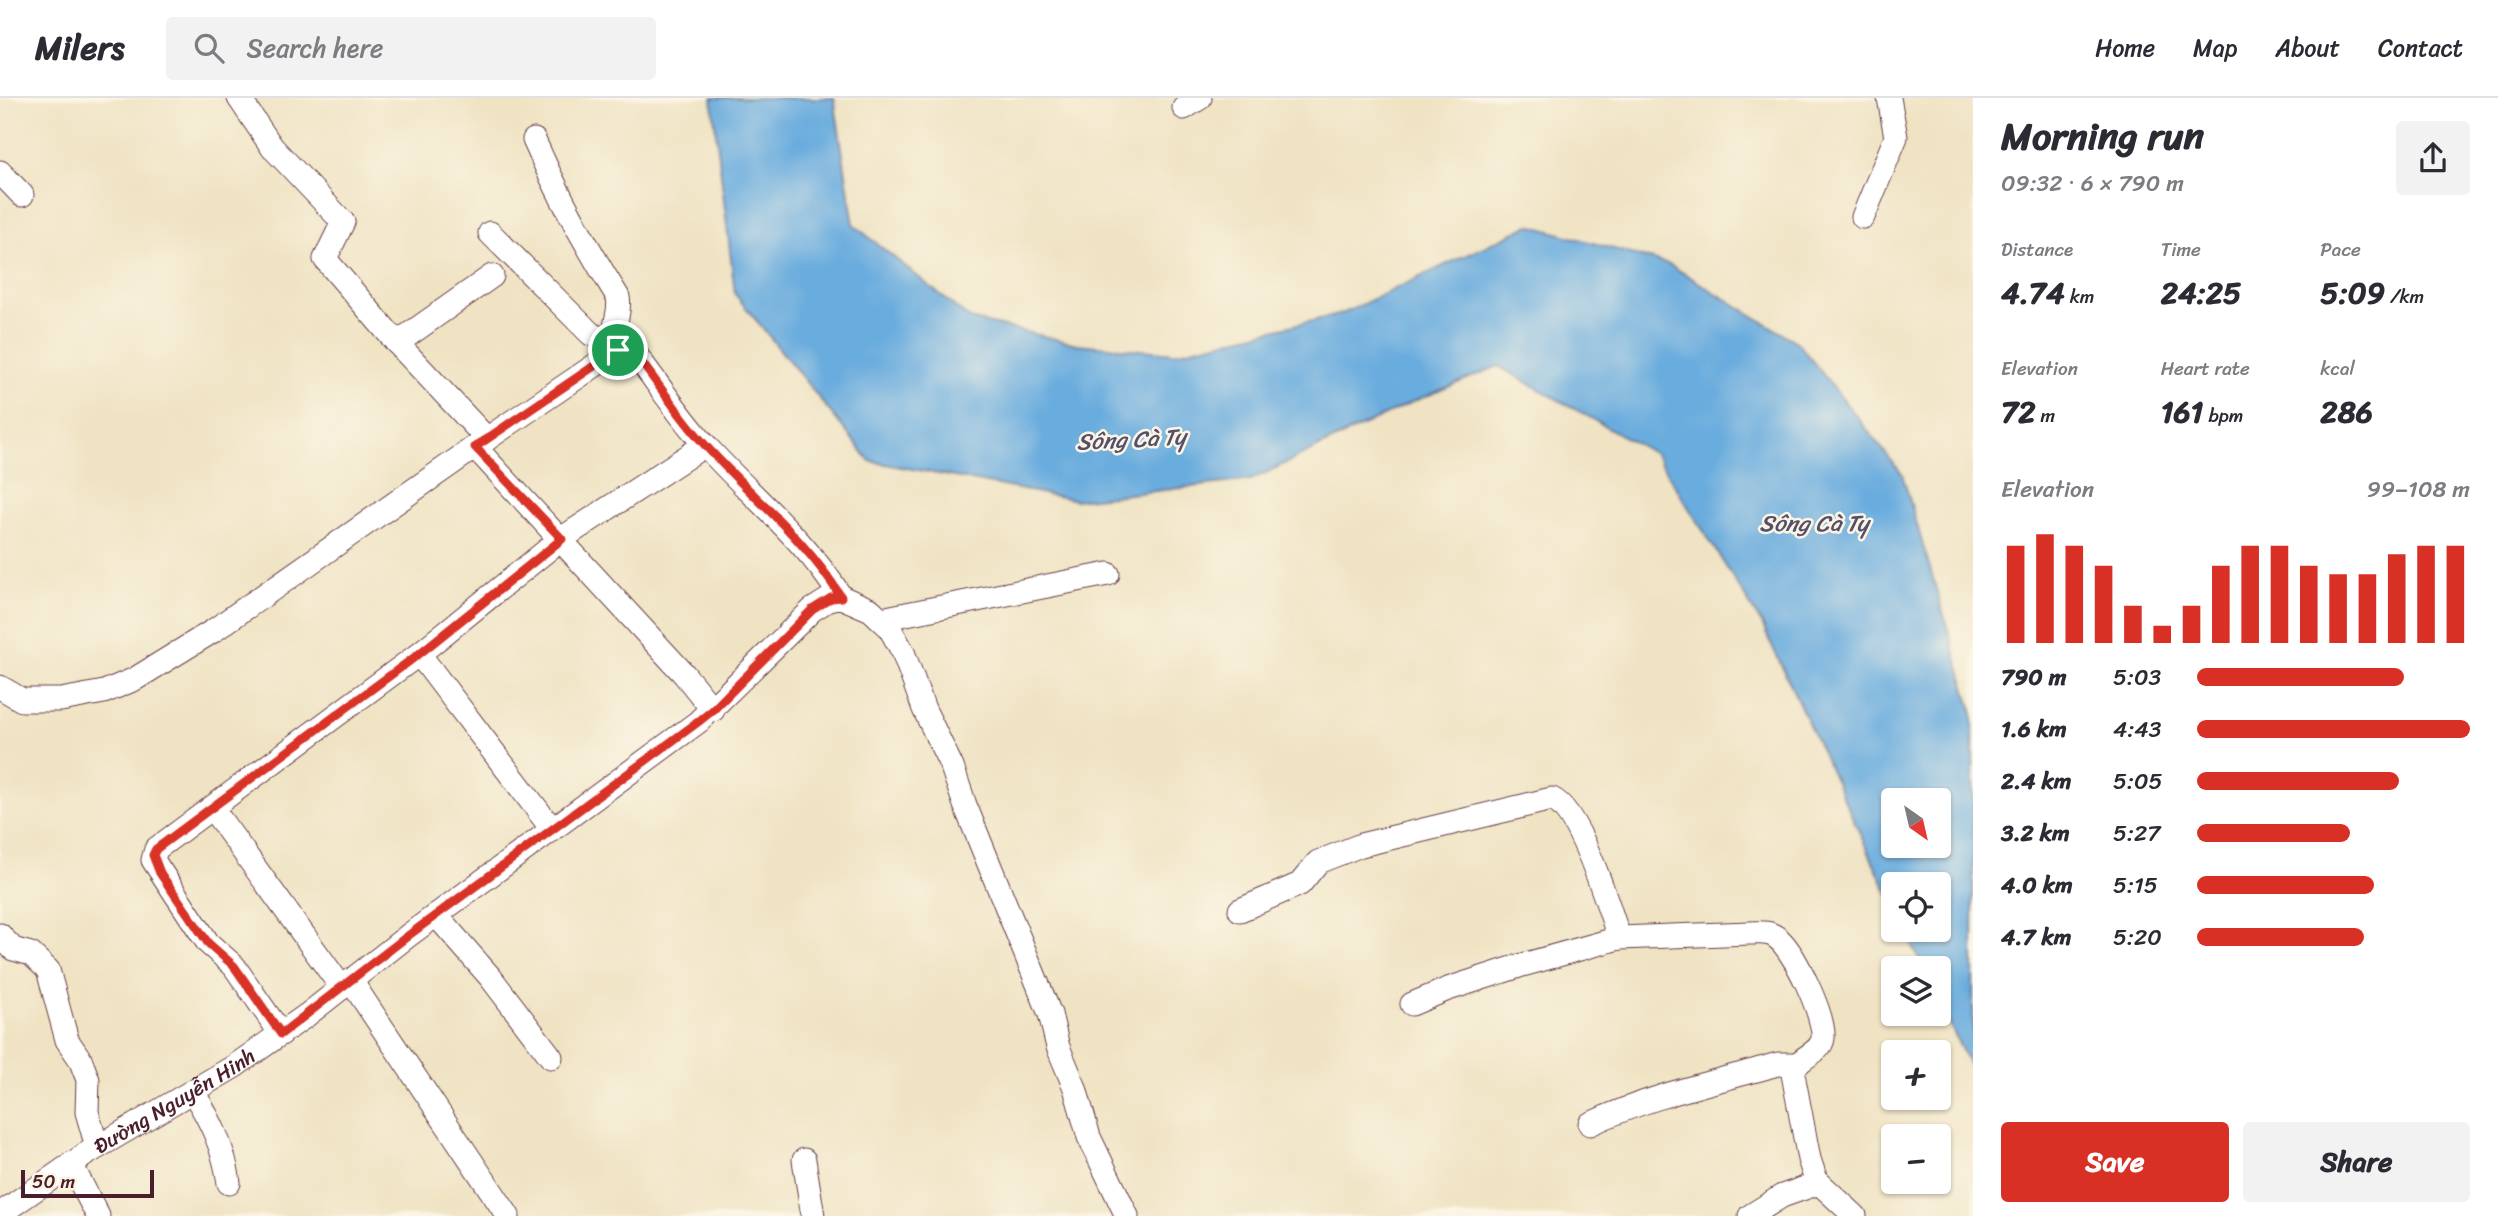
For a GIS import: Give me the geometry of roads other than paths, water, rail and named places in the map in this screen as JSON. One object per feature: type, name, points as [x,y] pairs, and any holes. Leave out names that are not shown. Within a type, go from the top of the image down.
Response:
[{"type":"street","points":[[239,98],[272,147],[343,222],[325,260],[562,539],[713,710]]},
{"type":"street","points":[[1863,217],[1896,137],[1889,98]]},
{"type":"street","points":[[0,687],[22,700],[61,700],[104,692],[135,679],[213,631],[481,443],[616,343],[620,305],[618,296],[585,244],[534,140]]},
{"type":"street","points":[[0,172],[22,195]]},
{"type":"street","points":[[490,233],[592,334],[633,351],[705,444],[771,511],[815,561],[841,597],[871,610],[889,627],[903,652],[924,709],[952,767],[1050,1014],[1058,1047],[1075,1088],[1089,1137],[1127,1216]]},
{"type":"street","points":[[397,343],[492,276]]},
{"type":"street","points":[[281,1034],[234,966],[208,943],[153,860],[156,849],[419,654],[562,539],[705,444]]},
{"type":"street","points":[[881,619],[1108,574]]},
{"type":"street","name":"Đường Nguyễn Hinh","points":[[0,1214],[97,1147],[193,1092],[281,1034],[436,915],[713,710],[812,610],[831,598],[841,597]]},
{"type":"street","points":[[419,654],[552,829]]},
{"type":"street","points":[[1240,910],[1300,884],[1318,862],[1361,845],[1552,799],[1562,806],[1585,845],[1619,939]]},
{"type":"street","points":[[212,808],[346,984],[508,1216]]},
{"type":"street","points":[[436,915],[491,978],[551,1057]]},
{"type":"street","points":[[0,935],[13,949],[31,954],[48,970],[67,1040],[80,1059],[88,1080],[87,1112],[97,1147]]},
{"type":"street","points":[[1412,1004],[1495,973],[1619,939],[1666,935],[1774,935],[1792,954],[1819,1014],[1822,1027],[1821,1043],[1798,1064],[1793,1074],[1809,1159],[1819,1183],[1855,1216]]},
{"type":"street","points":[[1590,1124],[1623,1108],[1646,1101],[1778,1064],[1798,1064]]},
{"type":"street","points":[[193,1092],[218,1137],[229,1183]]},
{"type":"street","points":[[804,1160],[813,1216]]},
{"type":"street","points":[[71,1164],[98,1216]]},
{"type":"street","points":[[1750,1216],[1782,1196],[1819,1183]]},
{"type":"water","name":"Sông Cà Ty","points":[[712,98],[834,98],[854,225],[970,319],[1077,344],[1174,353],[1342,314],[1530,225],[1670,265],[1798,343],[1902,474],[1973,714],[1973,1074],[1951,1026],[1951,956],[1917,956],[1911,942],[1951,942],[1951,872],[1881,872],[1881,878],[1762,624],[1655,454],[1498,366],[1410,403],[1251,480],[1077,500],[870,461],[735,294]]}]
